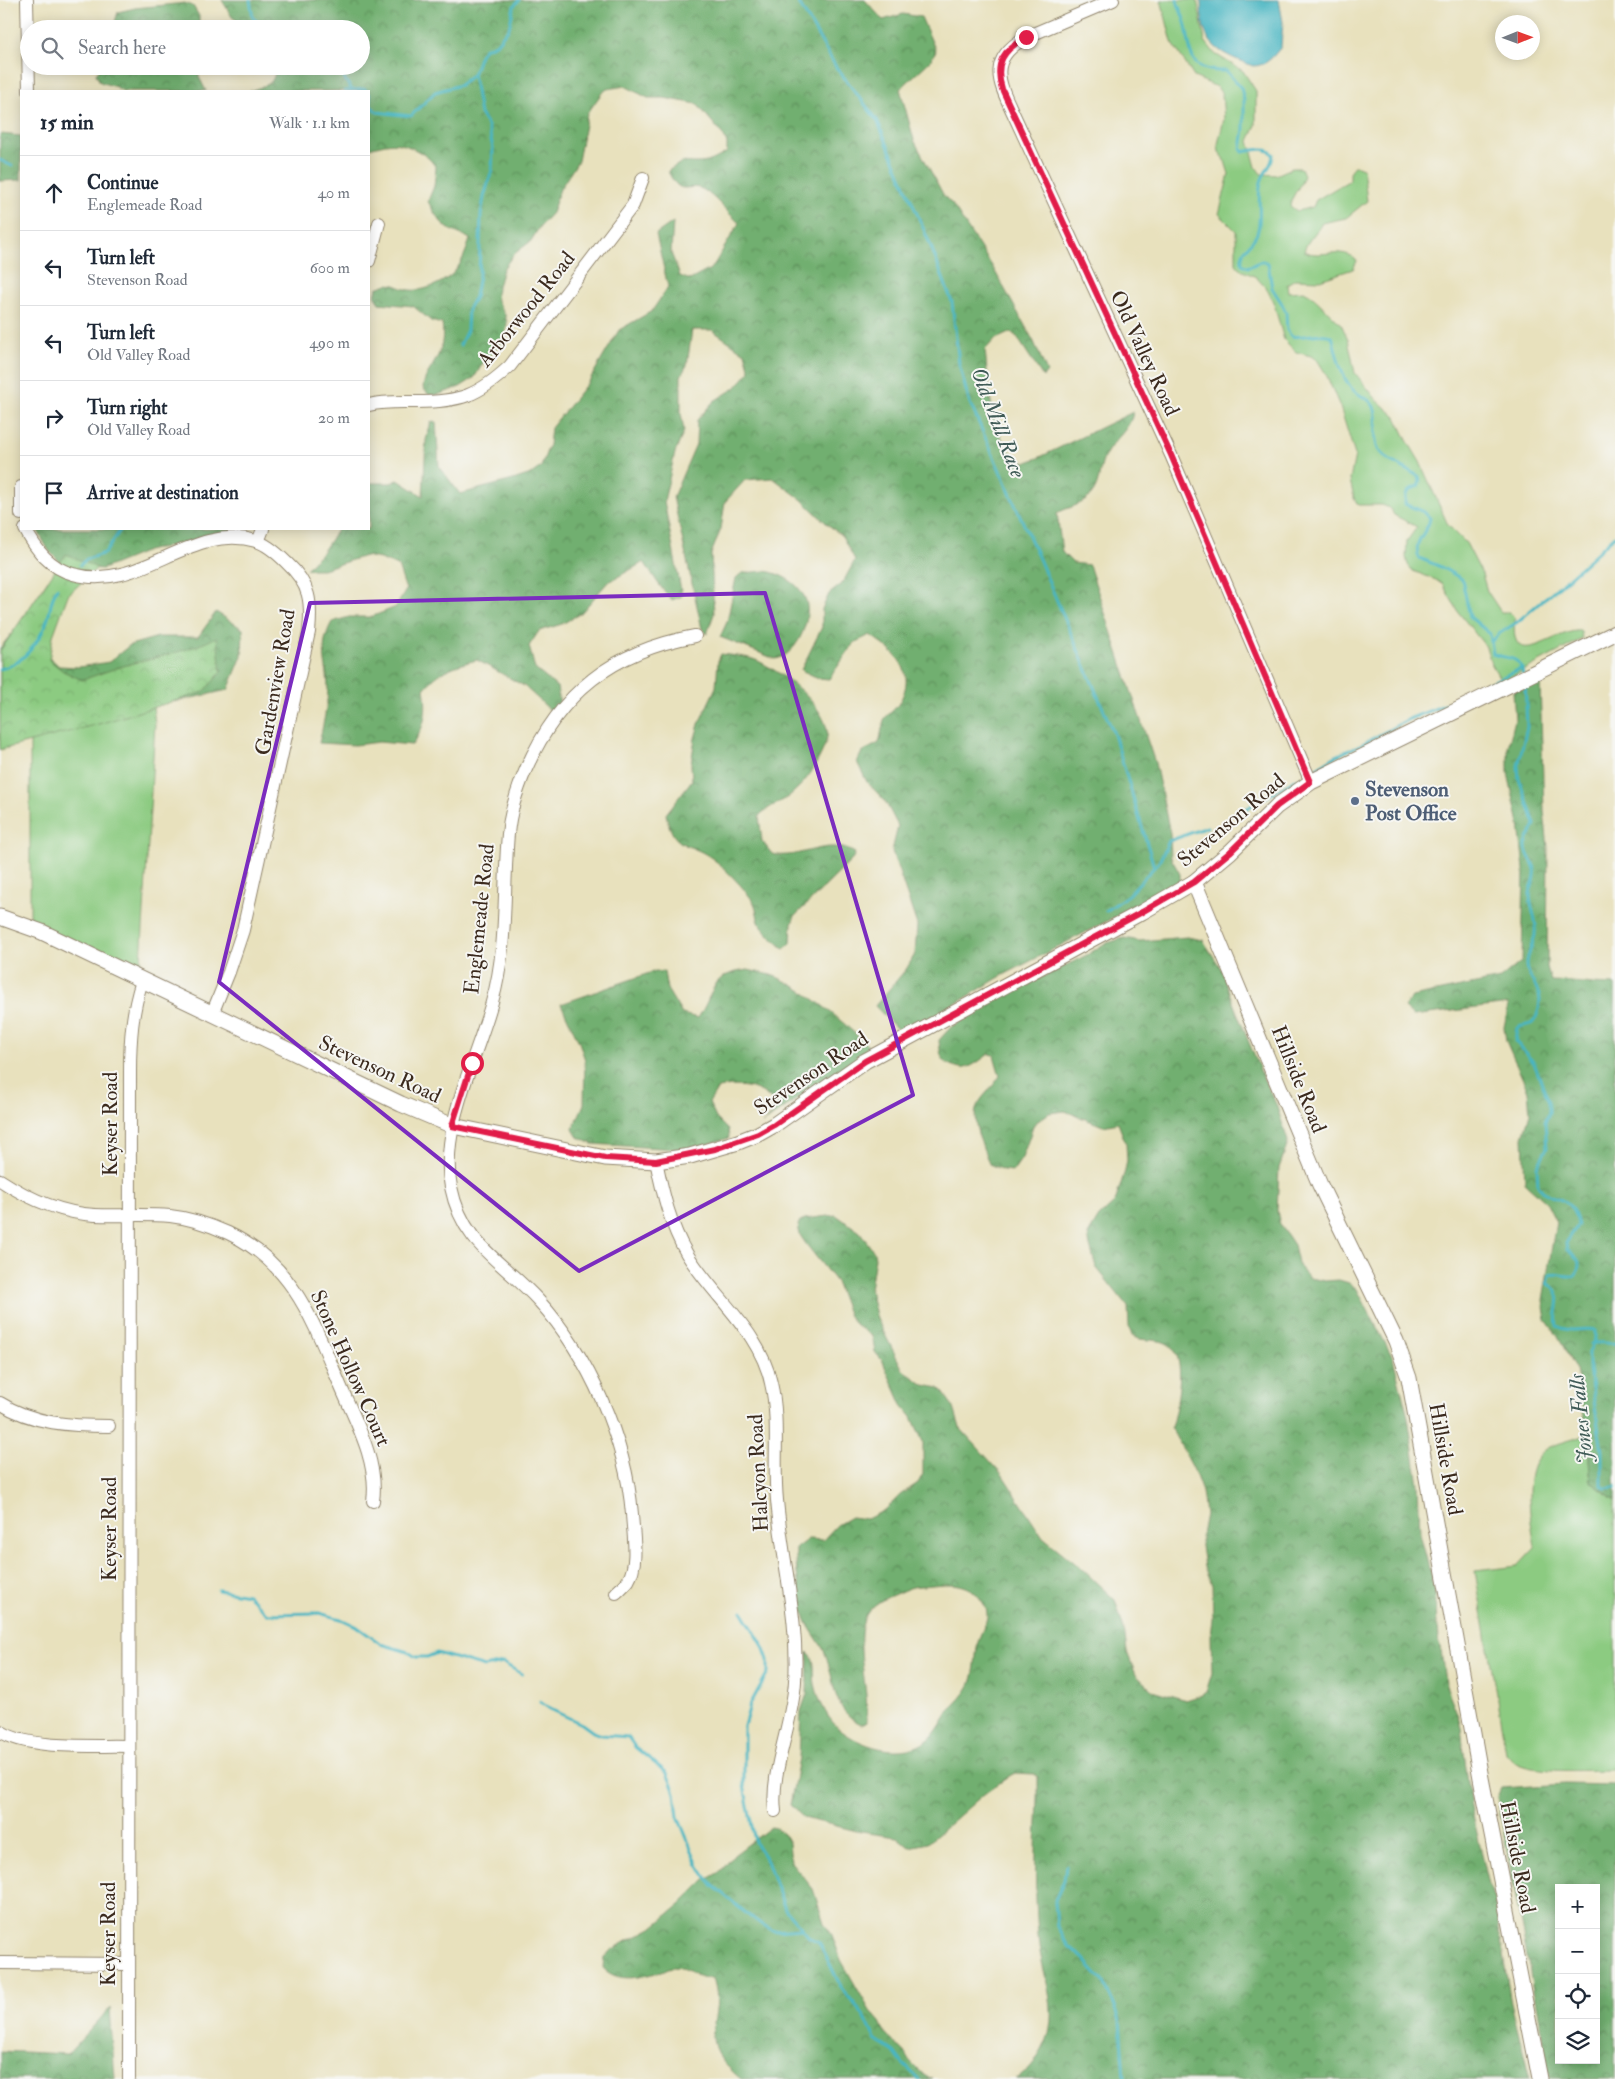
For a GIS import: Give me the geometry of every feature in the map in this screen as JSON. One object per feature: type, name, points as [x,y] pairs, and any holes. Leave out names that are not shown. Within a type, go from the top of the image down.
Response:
[{"type":"street","points":[[27,0],[27,20]]},
{"type":"street","name":"Old Valley Road","points":[[1114,0],[1026,37],[1014,44],[1001,59],[998,78],[1171,455],[1310,782]]},
{"type":"street","points":[[29,75],[29,90]]},
{"type":"street","name":"Arborwood Road","points":[[370,405],[458,399],[476,393],[492,384],[510,366],[633,205],[643,178]]},
{"type":"street","points":[[370,256],[378,223]]},
{"type":"street","name":"Gardenview Road","points":[[26,530],[47,561],[56,567],[83,577],[98,579],[122,576],[209,541],[243,539],[258,542],[284,560],[303,580],[308,591],[311,616],[305,654],[243,930],[230,972],[212,1014]]},
{"type":"street","points":[[258,542],[263,530]]},
{"type":"street","name":"Stevenson Road","points":[[0,917],[42,932],[401,1104],[452,1126],[605,1158],[656,1161],[715,1149],[758,1134],[774,1125],[865,1061],[1142,912],[1194,882],[1230,852],[1277,806],[1310,782],[1615,633]]},
{"type":"street","name":"Englemeade Road","points":[[616,1593],[629,1580],[633,1563],[634,1542],[626,1478],[610,1422],[598,1392],[568,1338],[538,1300],[479,1246],[463,1222],[450,1186],[449,1158],[452,1126],[492,1001],[502,944],[508,833],[513,804],[535,748],[553,718],[596,677],[618,662],[644,650],[674,640],[696,636]]},
{"type":"street","name":"Hillside Road","points":[[1194,882],[1320,1185],[1396,1341],[1409,1378],[1482,1778],[1540,2079]]},
{"type":"street","name":"Keyser Road","points":[[129,2079],[130,1045],[134,1006],[142,980]]},
{"type":"street","name":"Halcyon Road","points":[[656,1161],[672,1225],[704,1279],[740,1320],[754,1342],[764,1361],[771,1382],[775,1406],[777,1499],[788,1576],[796,1656],[795,1683],[774,1787],[775,1811]]},
{"type":"street","name":"Stone Hollow Court","points":[[0,1180],[30,1198],[60,1208],[92,1215],[171,1216],[192,1220],[216,1228],[253,1247],[279,1269],[298,1294],[314,1324],[371,1460],[375,1487],[373,1501]]},
{"type":"street","points":[[2,1409],[58,1424],[109,1426]]},
{"type":"street","points":[[0,1731],[10,1737],[35,1744],[129,1746]]},
{"type":"street","points":[[0,1963],[128,1964]]},
{"type":"highlighted area","points":[[765,593],[913,1095],[579,1271],[219,982],[310,603]]},
{"type":"green space","points":[[222,0],[865,0],[883,20],[903,14],[921,17],[936,51],[930,61],[900,89],[914,140],[944,196],[952,204],[992,266],[1034,342],[1047,372],[1043,377],[1017,337],[1011,332],[994,340],[985,350],[993,412],[1004,443],[1013,454],[1025,463],[1133,412],[1126,429],[1109,449],[1103,460],[1095,490],[1083,502],[1057,513],[1062,552],[1073,563],[1089,565],[1155,763],[1170,833],[1171,858],[1180,874],[1180,883],[998,978],[931,1019],[900,1032],[875,1006],[907,968],[915,954],[917,925],[892,851],[898,826],[885,801],[867,782],[857,762],[862,752],[879,743],[884,720],[898,705],[904,692],[905,672],[896,656],[870,635],[854,643],[829,679],[818,678],[801,670],[822,627],[822,609],[829,594],[842,584],[855,560],[842,536],[801,499],[773,478],[745,480],[725,502],[721,529],[711,554],[714,614],[707,634],[702,629],[673,497],[696,444],[697,420],[714,401],[735,388],[750,371],[745,353],[712,330],[692,330],[687,365],[681,376],[681,413],[684,431],[675,453],[664,501],[682,596],[672,600],[644,562],[607,583],[581,613],[562,624],[539,631],[529,646],[535,669],[557,687],[560,705],[550,710],[524,686],[477,660],[461,664],[441,673],[424,689],[426,705],[423,726],[412,745],[379,742],[355,745],[319,743],[328,690],[324,648],[332,622],[349,617],[371,617],[396,607],[406,590],[398,566],[380,559],[365,556],[323,569],[306,569],[323,551],[337,530],[370,530],[370,483],[391,483],[398,480],[423,496],[426,440],[431,422],[436,422],[439,466],[460,494],[531,474],[541,467],[549,445],[551,428],[589,381],[619,330],[652,311],[668,287],[656,234],[673,222],[671,253],[680,276],[690,280],[712,268],[739,223],[704,190],[677,185],[668,171],[682,162],[705,162],[727,152],[727,143],[723,135],[697,104],[664,98],[648,98],[625,86],[607,89],[601,94],[587,114],[578,161],[560,189],[552,213],[540,226],[531,241],[513,255],[503,269],[496,293],[497,301],[507,323],[505,339],[483,363],[474,378],[460,387],[437,395],[429,395],[423,388],[426,376],[440,351],[443,338],[442,324],[431,321],[413,306],[379,303],[375,297],[377,288],[391,284],[410,290],[434,285],[451,275],[458,268],[462,260],[470,239],[446,227],[428,201],[434,186],[436,168],[425,156],[403,145],[387,144],[370,148],[370,90],[253,90],[269,84],[274,75],[370,75],[370,20],[236,20],[232,17]]},
{"type":"green space","points":[[1161,0],[1197,0],[1205,41],[1215,54],[1243,71],[1256,91],[1256,125],[1249,141],[1256,167],[1261,174],[1276,175],[1292,168],[1301,168],[1304,175],[1290,206],[1297,211],[1313,207],[1316,200],[1350,180],[1350,172],[1355,165],[1363,168],[1367,201],[1346,218],[1322,223],[1304,251],[1317,254],[1338,253],[1351,256],[1357,261],[1353,269],[1320,280],[1295,279],[1287,284],[1288,292],[1304,291],[1311,295],[1341,324],[1348,339],[1355,373],[1377,400],[1396,417],[1420,462],[1448,525],[1466,543],[1482,574],[1487,591],[1501,612],[1509,612],[1515,618],[1515,635],[1519,644],[1526,647],[1536,646],[1571,632],[1581,631],[1582,639],[1502,682],[1491,663],[1486,647],[1459,613],[1443,585],[1436,580],[1413,571],[1408,565],[1406,557],[1407,541],[1417,527],[1394,515],[1390,508],[1382,505],[1358,505],[1354,498],[1350,480],[1355,455],[1340,407],[1326,374],[1318,361],[1311,356],[1296,352],[1284,340],[1274,304],[1267,289],[1256,277],[1241,270],[1236,264],[1236,231],[1219,214],[1229,174],[1224,158],[1219,152],[1218,144],[1224,119],[1222,94],[1217,87],[1194,77],[1172,42]]},
{"type":"green space","points":[[185,3],[193,6],[199,16],[199,20],[116,20],[118,12],[135,8]]},
{"type":"green space","points":[[96,75],[199,75],[206,90],[121,90],[100,82]]},
{"type":"green space","points":[[0,134],[20,136],[20,180],[0,181]]},
{"type":"green space","points":[[38,530],[238,530],[147,551],[103,569],[86,568],[60,562],[49,551]]},
{"type":"green space","points":[[66,554],[97,568],[68,595],[53,636],[49,660],[63,671],[82,680],[184,650],[217,637],[221,672],[204,692],[102,723],[0,750],[0,651]]},
{"type":"green space","points":[[766,571],[777,574],[793,583],[801,591],[807,604],[805,624],[797,643],[790,651],[775,659],[720,637],[727,622],[736,578],[742,573]]},
{"type":"green space","points":[[48,580],[60,596],[48,656],[59,666],[79,667],[109,662],[130,645],[158,637],[198,637],[216,612],[243,629],[242,656],[228,690],[174,702],[175,675],[0,746],[0,648],[17,627]]},
{"type":"green space","points":[[721,654],[752,659],[762,663],[791,682],[818,710],[827,730],[826,741],[821,755],[805,781],[788,797],[759,816],[762,841],[772,854],[792,854],[834,847],[845,848],[855,853],[852,860],[795,916],[792,923],[791,943],[784,949],[762,927],[753,901],[740,885],[713,859],[678,840],[669,826],[666,814],[692,780],[691,764],[695,738],[700,721],[716,687],[718,661]]},
{"type":"green space","points":[[1540,681],[1544,811],[1548,848],[1547,967],[1551,981],[1615,985],[1615,1500],[1591,1482],[1587,1435],[1576,1370],[1557,1335],[1546,1320],[1543,1300],[1556,1222],[1546,1202],[1525,1183],[1523,1137],[1530,1113],[1528,1091],[1506,1041],[1504,1027],[1509,1004],[1413,1016],[1404,1008],[1412,997],[1500,979],[1522,961],[1524,869],[1519,824],[1508,773],[1508,747],[1515,720],[1513,691]]},
{"type":"green space","points":[[152,697],[155,724],[141,962],[30,928],[30,742]]},
{"type":"green space","points":[[1187,937],[1203,940],[1222,970],[1262,1075],[1276,1104],[1288,1143],[1279,1168],[1277,1211],[1280,1224],[1294,1245],[1299,1267],[1309,1278],[1325,1281],[1339,1280],[1349,1283],[1357,1289],[1393,1358],[1408,1417],[1418,1484],[1420,1533],[1435,1592],[1438,1641],[1441,1649],[1445,1683],[1461,1728],[1471,1807],[1489,1885],[1495,1902],[1510,1998],[1530,2079],[1016,2079],[1032,2066],[1040,2053],[1047,2039],[1051,2021],[1050,1997],[1038,1936],[1036,1843],[1038,1777],[1034,1774],[1015,1773],[1011,1775],[984,1794],[928,1843],[909,1847],[897,1837],[861,1832],[804,1818],[790,1805],[799,1759],[801,1711],[807,1694],[808,1652],[814,1663],[815,1684],[819,1698],[825,1711],[838,1728],[852,1738],[873,1747],[896,1750],[908,1749],[918,1746],[931,1737],[969,1687],[974,1673],[978,1642],[987,1616],[984,1604],[973,1591],[955,1584],[914,1587],[878,1603],[866,1615],[862,1626],[861,1652],[867,1711],[866,1723],[861,1724],[844,1711],[836,1693],[825,1653],[808,1624],[804,1613],[798,1584],[796,1548],[808,1539],[823,1540],[837,1525],[851,1517],[867,1519],[885,1510],[900,1495],[918,1483],[923,1474],[923,1442],[912,1417],[902,1405],[882,1360],[875,1352],[872,1336],[856,1325],[849,1316],[836,1282],[800,1235],[798,1225],[800,1221],[805,1219],[836,1215],[860,1232],[874,1252],[875,1258],[870,1289],[877,1319],[903,1370],[924,1385],[939,1388],[943,1392],[954,1408],[960,1428],[1002,1474],[1043,1537],[1081,1568],[1115,1600],[1124,1629],[1127,1652],[1136,1675],[1152,1690],[1186,1700],[1206,1692],[1212,1673],[1212,1585],[1204,1567],[1201,1546],[1205,1514],[1202,1492],[1193,1468],[1171,1428],[1178,1395],[1178,1358],[1173,1349],[1166,1343],[1132,1336],[1129,1327],[1128,1307],[1096,1267],[1088,1235],[1099,1217],[1115,1202],[1125,1171],[1127,1160],[1126,1144],[1118,1123],[1103,1126],[1065,1111],[1049,1113],[1034,1124],[1022,1158],[1013,1171],[1003,1170],[989,1164],[978,1134],[975,1118],[978,1104],[1000,1076],[994,1055],[989,1054],[972,1066],[959,1068],[945,1062],[940,1052],[939,1040],[951,1027],[1002,997],[1087,955],[1104,944],[1124,938],[1140,941]]},
{"type":"green space","points":[[748,970],[771,975],[783,980],[810,996],[869,1047],[865,1054],[829,1076],[762,1124],[772,1115],[776,1108],[766,1095],[751,1088],[735,1086],[718,1088],[709,1103],[716,1118],[728,1130],[729,1138],[694,1148],[678,1149],[592,1144],[577,1136],[573,1129],[584,1104],[585,1060],[579,1042],[561,1004],[655,971],[664,972],[667,989],[682,1014],[698,1018],[715,985],[720,980],[735,972]]},
{"type":"green space","points":[[1587,1435],[1591,1482],[1615,1500],[1615,1770],[1530,1768],[1516,1763],[1506,1753],[1475,1571],[1518,1566],[1535,1548],[1529,1493],[1530,1479],[1534,1466],[1540,1455],[1550,1447]]},
{"type":"green space","points":[[1566,1784],[1615,1785],[1615,2079],[1550,2079],[1497,1797],[1501,1788]]},
{"type":"green space","points":[[771,1827],[784,1834],[789,1843],[791,1862],[813,1889],[824,1923],[832,1935],[841,1960],[870,2011],[880,2022],[886,2035],[904,2052],[909,2061],[920,2072],[933,2079],[741,2079],[725,2064],[717,2052],[713,2040],[716,1993],[713,1978],[702,1977],[678,1967],[673,1967],[647,1975],[623,1978],[609,1973],[603,1968],[604,1958],[611,1950],[652,1928],[680,1905],[704,1881],[721,1871],[734,1855]]},
{"type":"green space","points":[[110,2008],[115,2079],[0,2079],[0,2051],[68,2054]]},
{"type":"water","points":[[1201,0],[1279,0],[1283,22],[1281,47],[1269,60],[1258,66],[1253,66],[1228,56],[1212,44],[1207,36]]},
{"type":"waterway","points":[[250,0],[253,18],[255,20]]},
{"type":"waterway","points":[[370,100],[371,106],[377,112],[411,116],[435,92],[460,85],[473,74],[484,49],[496,44],[509,28],[514,6],[519,0]]},
{"type":"waterway","name":"Old Mill Race","points":[[797,0],[836,67],[877,120],[930,244],[952,302],[959,364],[969,401],[1114,734],[1154,867]]},
{"type":"waterway","name":"Jones Falls","points":[[1177,0],[1194,60],[1205,69],[1226,71],[1241,88],[1244,100],[1244,129],[1241,149],[1243,152],[1263,149],[1273,154],[1272,161],[1260,185],[1258,230],[1254,239],[1243,253],[1242,264],[1248,267],[1262,261],[1268,263],[1272,288],[1286,312],[1287,330],[1291,336],[1301,337],[1320,334],[1332,336],[1345,378],[1353,390],[1369,400],[1373,406],[1376,415],[1376,444],[1381,454],[1419,477],[1420,482],[1418,486],[1408,492],[1405,504],[1424,512],[1430,518],[1429,524],[1417,546],[1419,558],[1441,567],[1462,579],[1470,617],[1490,634],[1493,654],[1516,660],[1523,674]]},
{"type":"waterway","points":[[460,345],[467,330],[468,309],[475,297],[479,275],[481,215],[492,170],[493,148],[488,126],[480,114],[473,74]]},
{"type":"waterway","points":[[342,75],[352,90]]},
{"type":"waterway","points":[[355,90],[366,90]]},
{"type":"waterway","points":[[0,160],[12,166]]},
{"type":"waterway","points":[[80,565],[87,559],[105,553],[120,530]]},
{"type":"waterway","points":[[1491,642],[1571,576],[1615,536]]},
{"type":"waterway","points":[[0,669],[8,667],[23,657],[36,643],[45,626],[57,588]]},
{"type":"waterway","points":[[1315,769],[1336,756],[1409,719],[1477,692],[1489,683],[1522,668]]},
{"type":"waterway","name":"Jones Falls","points":[[1525,682],[1527,727],[1518,766],[1519,779],[1535,824],[1526,849],[1535,870],[1530,895],[1536,929],[1527,965],[1528,972],[1540,999],[1535,1020],[1531,1024],[1517,1028],[1515,1041],[1534,1063],[1549,1102],[1549,1112],[1545,1123],[1547,1148],[1537,1167],[1538,1186],[1544,1192],[1566,1202],[1574,1214],[1578,1225],[1566,1243],[1567,1250],[1576,1257],[1579,1263],[1576,1275],[1550,1275],[1548,1283],[1554,1288],[1559,1298],[1557,1326],[1567,1330],[1595,1330],[1595,1338],[1589,1352],[1589,1369],[1602,1451],[1602,1486],[1605,1488],[1615,1487]]},
{"type":"waterway","points":[[1239,813],[1297,779]]},
{"type":"waterway","name":"Old Mill Race","points":[[1106,911],[1127,896],[1159,862],[1169,841],[1207,827]]},
{"type":"waterway","points":[[1591,1344],[1615,1343]]},
{"type":"waterway","points":[[218,1590],[248,1595],[267,1614],[319,1613],[341,1619],[356,1626],[381,1644],[408,1652],[416,1657],[427,1657],[437,1653],[485,1667],[503,1663],[522,1674]]},
{"type":"waterway","points":[[742,1611],[763,1646],[768,1660],[768,1672],[750,1705],[744,1726],[744,1785],[755,1842],[767,1861],[785,1909],[809,1937],[819,1942],[842,1989],[864,2015],[875,2039],[894,2052],[903,2064],[919,2079]]},
{"type":"waterway","points":[[540,1702],[550,1709],[582,1724],[593,1732],[602,1735],[628,1737],[635,1747],[667,1773],[675,1793],[678,1817],[698,1865],[710,1883],[753,1919],[774,1931],[802,1929]]},
{"type":"waterway","points":[[1066,1866],[1064,1881],[1055,1900],[1057,1927],[1069,1946],[1102,1979],[1115,2007],[1120,2021],[1124,2079]]},
{"type":"place","name":"Stevenson Post Office","points":[[1355,801]]},
{"type":"route","points":[[472,1063],[452,1126],[605,1158],[630,1160],[656,1161],[690,1156],[738,1142],[774,1125],[843,1074],[898,1042],[1088,939],[1142,912],[1194,882],[1230,852],[1277,806],[1310,782],[1171,455],[1002,89],[998,78],[1001,59],[1007,50],[1026,37]]}]
